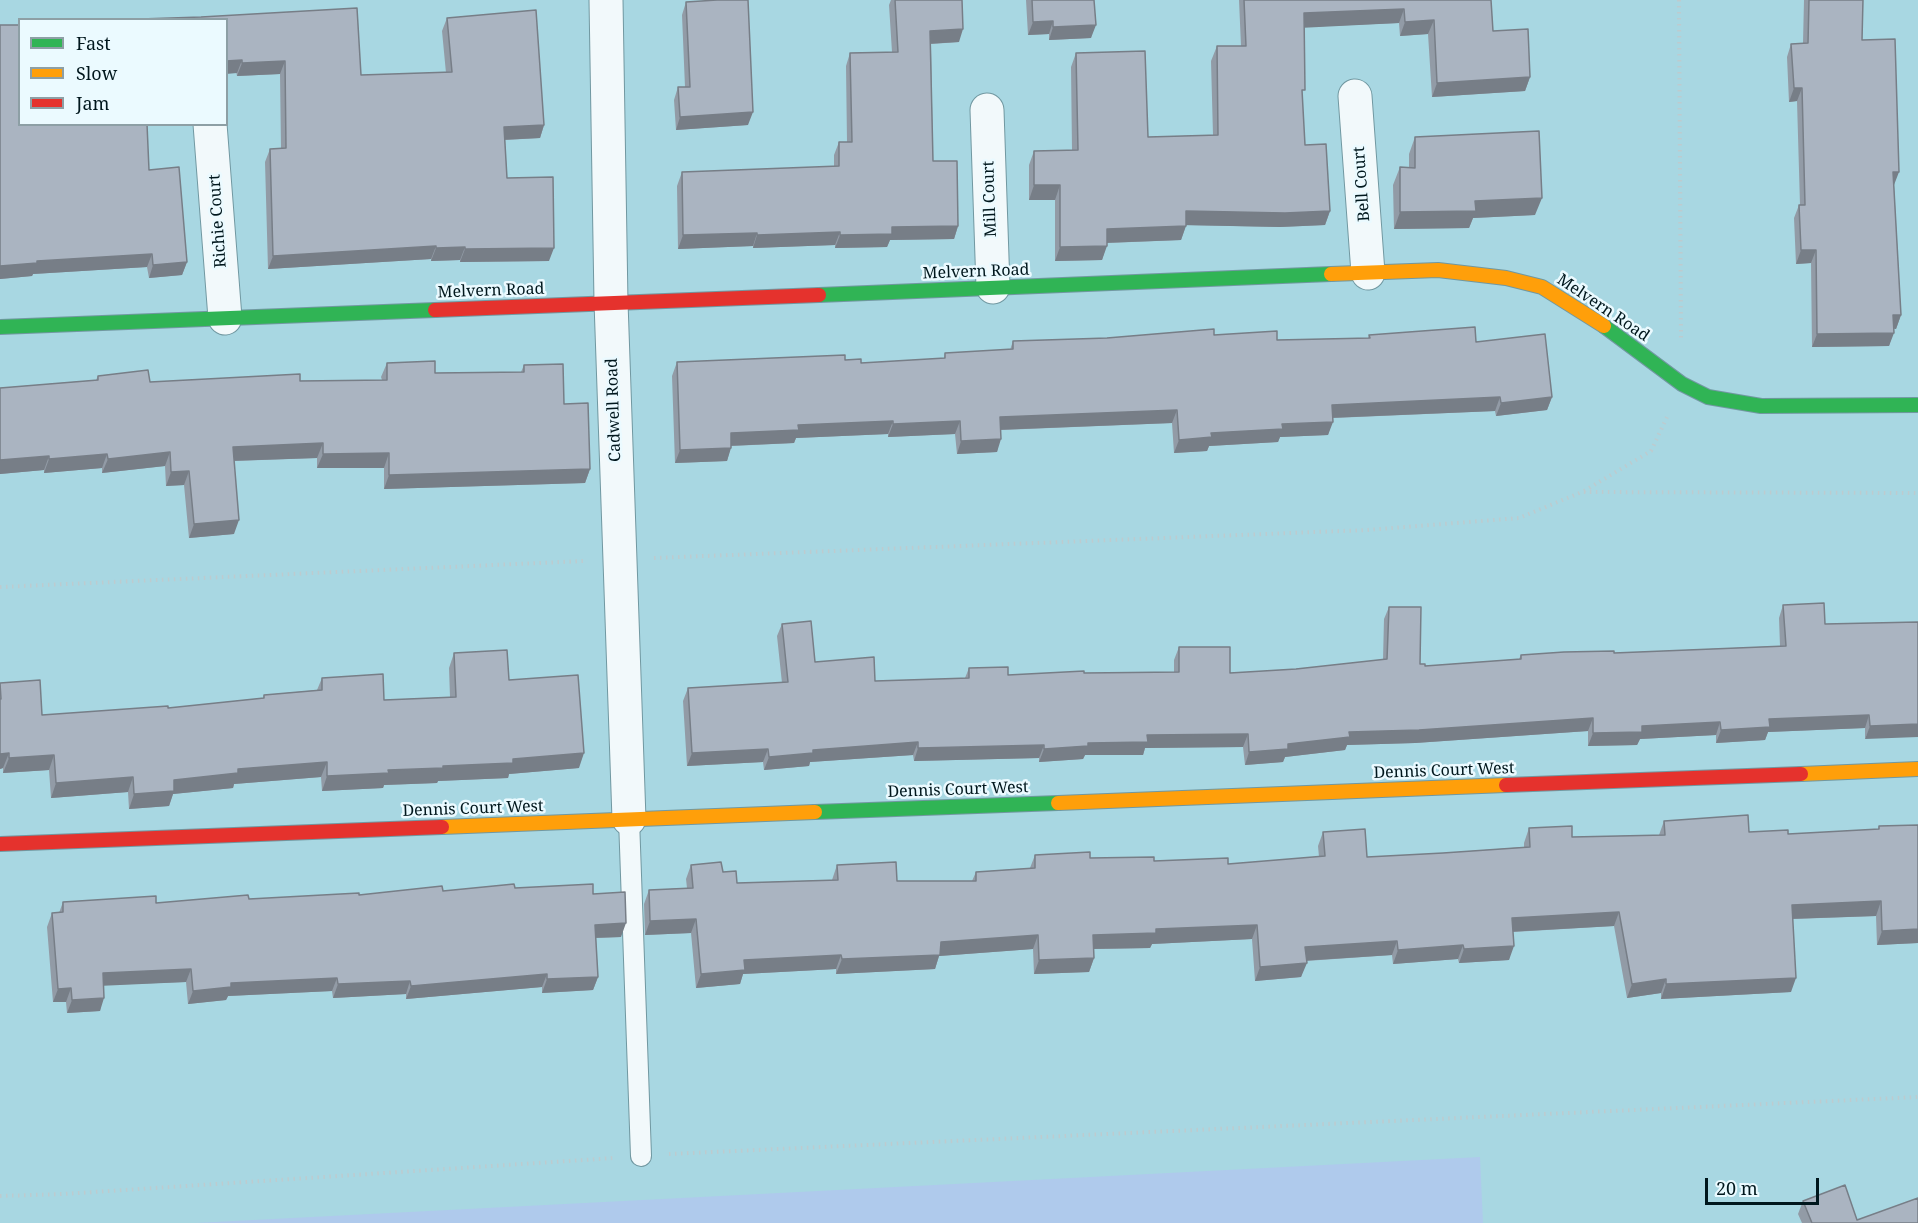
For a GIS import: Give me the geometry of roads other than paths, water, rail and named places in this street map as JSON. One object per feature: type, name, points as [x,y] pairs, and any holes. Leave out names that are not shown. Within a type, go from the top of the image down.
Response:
[{"type":"street","name":"Cadwell Road","points":[[606,0],[610,302],[629,819]]},
{"type":"street","name":"Bell Court","points":[[1355,96],[1368,273]]},
{"type":"street","name":"Mill Court","points":[[987,110],[993,287]]},
{"type":"street","name":"Richie Court","points":[[210,126],[225,318]]},
{"type":"street","name":"Melvern Road","points":[[0,327],[1438,270],[1506,278],[1542,286],[1592,317],[1682,384],[1708,397],[1761,406],[1918,405]]},
{"type":"street","name":"Dennis Court West","points":[[0,844],[1918,769]]},
{"type":"lane","points":[[629,819],[641,1156]]}]
